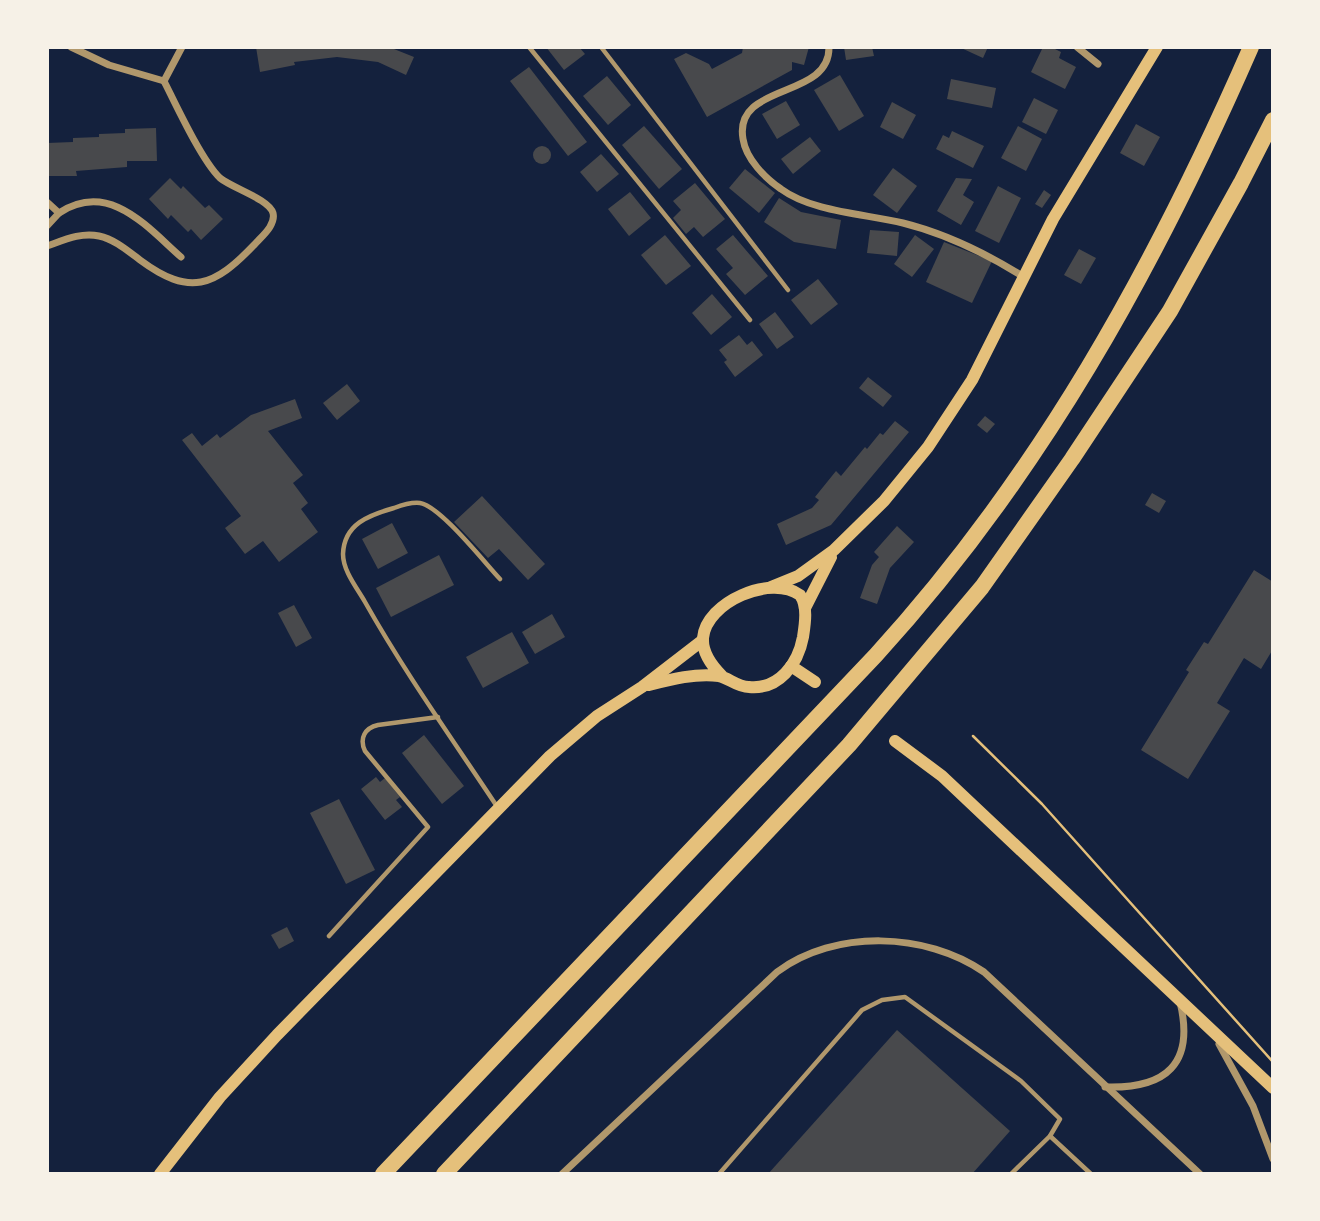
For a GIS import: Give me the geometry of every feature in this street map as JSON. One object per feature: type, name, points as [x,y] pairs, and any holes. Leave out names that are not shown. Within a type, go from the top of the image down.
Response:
[{"type":"highway","points":[[383,1174],[876,654],[939,583],[982,529],[1067,405],[1136,288],[1210,141],[1251,47]]},
{"type":"highway","points":[[444,1174],[849,746],[982,587],[1073,459],[1170,310],[1273,120]]},
{"type":"main road","points":[[771,587],[795,591],[803,600],[805,608],[801,645],[791,666],[782,677],[757,687],[740,686],[722,676],[709,661],[703,640],[708,624],[726,605],[746,593],[798,576],[834,550],[894,491],[928,447],[979,368],[1053,219],[1157,47]]},
{"type":"main road","points":[[805,608],[834,550]]},
{"type":"main road","points":[[160,1174],[191,1132],[244,1070],[566,742],[597,716],[642,687],[703,640]]},
{"type":"main road","points":[[791,666],[815,682]]},
{"type":"main road","points":[[642,687],[680,678],[722,676]]},
{"type":"main road","points":[[895,741],[942,776],[1273,1088]]},
{"type":"street","points":[[47,246],[77,236],[99,236],[116,243],[166,277],[182,284],[192,284],[209,279],[234,263],[271,224],[273,215],[269,207],[229,184],[212,169],[164,81],[109,65],[71,47]]},
{"type":"street","points":[[164,81],[182,47]]},
{"type":"street","points":[[829,47],[827,61],[815,75],[761,101],[749,110],[744,122],[743,140],[746,151],[759,168],[778,187],[798,199],[929,230],[981,253],[1024,277]]},
{"type":"street","points":[[1077,47],[1098,64]]},
{"type":"street","points":[[47,202],[59,213]]},
{"type":"street","points":[[47,226],[59,213],[81,204],[115,205],[130,212],[181,257]]},
{"type":"street","points":[[562,1174],[777,972],[806,954],[839,945],[880,942],[917,945],[943,952],[968,962],[993,979],[1200,1174]]},
{"type":"street","points":[[1105,1087],[1149,1083],[1173,1067],[1179,1059],[1184,1040],[1185,1027],[1180,1000]]},
{"type":"street","points":[[1207,1026],[1239,1078],[1273,1158]]},
{"type":"lane","points":[[529,47],[750,320]]},
{"type":"lane","points":[[601,47],[788,290]]},
{"type":"lane","points":[[499,808],[382,632],[347,571],[343,553],[348,535],[357,523],[368,516],[410,503],[420,503],[438,512],[500,579]]},
{"type":"lane","points":[[329,936],[428,827],[366,751],[363,735],[369,728],[379,724],[439,718]]},
{"type":"lane","points":[[719,1174],[862,1010],[882,1000],[905,997],[1021,1081],[1060,1118],[1051,1136],[1011,1174]]},
{"type":"lane","points":[[1051,1136],[1091,1174]]},
{"type":"path","points":[[972,736],[1042,804],[1273,1062]]},
{"type":"building","points":[[256,47],[389,47],[414,57],[406,75],[378,62],[337,57],[294,62],[295,65],[260,72]]},
{"type":"building","points":[[546,47],[579,47],[585,54],[564,70]]},
{"type":"building","points":[[743,47],[809,47],[804,65],[792,62],[792,70],[707,117],[674,59],[686,53],[709,64],[712,69],[742,53]]},
{"type":"building","points":[[844,47],[872,47],[874,56],[846,60]]},
{"type":"building","points":[[959,47],[988,47],[983,58]]},
{"type":"building","points":[[1043,47],[1051,47],[1061,52],[1059,58],[1076,67],[1065,89],[1031,72]]},
{"type":"building","points":[[529,67],[587,142],[568,156],[510,81]]},
{"type":"building","points":[[840,75],[864,116],[839,131],[814,90]]},
{"type":"building","points":[[607,76],[631,105],[608,125],[583,96]]},
{"type":"building","points":[[951,79],[996,88],[992,108],[947,99]]},
{"type":"building","points":[[1034,98],[1058,110],[1046,134],[1022,122]]},
{"type":"building","points":[[786,101],[800,125],[777,139],[762,114]]},
{"type":"building","points":[[892,102],[916,115],[903,139],[880,127]]},
{"type":"building","points":[[1136,124],[1160,137],[1144,166],[1120,153]]},
{"type":"building","points":[[644,126],[682,169],[659,189],[622,145]]},
{"type":"building","points":[[1018,126],[1042,139],[1026,171],[1001,158]]},
{"type":"building","points":[[156,128],[157,161],[127,161],[127,167],[76,171],[77,176],[48,176],[47,143],[73,142],[73,138],[99,137],[99,134],[125,133],[125,129]]},
{"type":"building","points":[[952,131],[984,146],[973,168],[936,149],[943,135],[949,138]]},
{"type":"building","points":[[810,137],[821,151],[793,174],[781,159]]},
{"type":"building","points":[[542,146],[548,149],[551,155],[548,161],[542,164],[536,161],[533,155],[536,149]]},
{"type":"building","points":[[601,154],[619,174],[597,192],[580,172]]},
{"type":"building","points":[[893,168],[917,186],[897,213],[873,195]]},
{"type":"building","points":[[745,169],[775,193],[759,213],[729,188]]},
{"type":"building","points":[[170,178],[181,189],[183,186],[205,208],[209,205],[223,219],[201,240],[191,229],[188,232],[171,215],[168,219],[149,199]]},
{"type":"building","points":[[956,178],[972,179],[963,195],[974,202],[961,225],[937,211]]},
{"type":"building","points":[[695,183],[725,219],[703,237],[694,227],[686,234],[673,218],[681,210],[673,201]]},
{"type":"building","points":[[998,186],[1021,198],[999,243],[975,231]]},
{"type":"building","points":[[1044,190],[1051,195],[1042,208],[1035,204]]},
{"type":"building","points":[[630,192],[651,218],[629,236],[608,209]]},
{"type":"building","points":[[779,198],[801,212],[841,220],[836,249],[794,242],[764,222]]},
{"type":"building","points":[[870,230],[899,232],[897,256],[867,253]]},
{"type":"building","points":[[665,235],[691,266],[666,285],[641,255]]},
{"type":"building","points":[[733,235],[768,276],[745,295],[726,274],[733,268],[716,249]]},
{"type":"building","points":[[915,235],[934,249],[912,277],[894,264]]},
{"type":"building","points":[[944,242],[992,261],[972,303],[926,282]]},
{"type":"building","points":[[1079,249],[1096,258],[1081,284],[1064,275]]},
{"type":"building","points":[[818,279],[838,304],[811,325],[791,300]]},
{"type":"building","points":[[712,294],[732,317],[711,335],[692,313]]},
{"type":"building","points":[[775,312],[794,337],[777,349],[759,324]]},
{"type":"building","points":[[739,335],[747,345],[752,341],[763,355],[735,377],[719,350]]},
{"type":"building","points":[[868,377],[892,396],[883,407],[859,388]]},
{"type":"building","points":[[347,384],[360,401],[337,420],[323,403]]},
{"type":"building","points":[[295,399],[302,418],[268,431],[303,475],[293,483],[308,503],[301,509],[318,532],[279,562],[263,541],[245,554],[225,528],[241,516],[182,440],[192,433],[202,446],[217,434],[220,438],[251,415]]},
{"type":"building","points":[[985,416],[995,424],[987,433],[977,425]]},
{"type":"building","points":[[895,421],[909,432],[831,525],[786,545],[777,524],[812,508],[819,500],[815,497],[836,471],[841,476],[865,447],[867,449],[880,433],[883,435]]},
{"type":"building","points":[[1152,493],[1166,501],[1159,513],[1145,505]]},
{"type":"building","points":[[482,496],[545,564],[528,580],[499,549],[488,558],[454,522]]},
{"type":"building","points":[[392,523],[408,553],[378,569],[362,539]]},
{"type":"building","points":[[897,526],[914,542],[890,568],[877,604],[860,598],[872,565],[879,557],[874,552]]},
{"type":"building","points":[[439,555],[454,585],[391,617],[376,588]]},
{"type":"building","points":[[1254,570],[1273,582],[1273,649],[1261,669],[1244,658],[1217,703],[1230,711],[1188,779],[1141,750],[1189,672],[1186,670],[1204,642],[1208,644]]},
{"type":"building","points":[[294,605],[312,638],[296,647],[278,613]]},
{"type":"building","points":[[552,614],[565,637],[535,654],[522,632]]},
{"type":"building","points":[[512,632],[529,663],[483,688],[466,657]]},
{"type":"building","points":[[424,735],[464,786],[442,804],[402,753]]},
{"type":"building","points":[[376,777],[380,782],[385,778],[400,797],[396,800],[402,807],[385,820],[361,789]]},
{"type":"building","points":[[339,799],[375,870],[346,884],[310,813]]},
{"type":"building","points":[[287,927],[294,941],[279,949],[271,935]]},
{"type":"building","points":[[897,1030],[1010,1131],[972,1174],[768,1174]]}]
